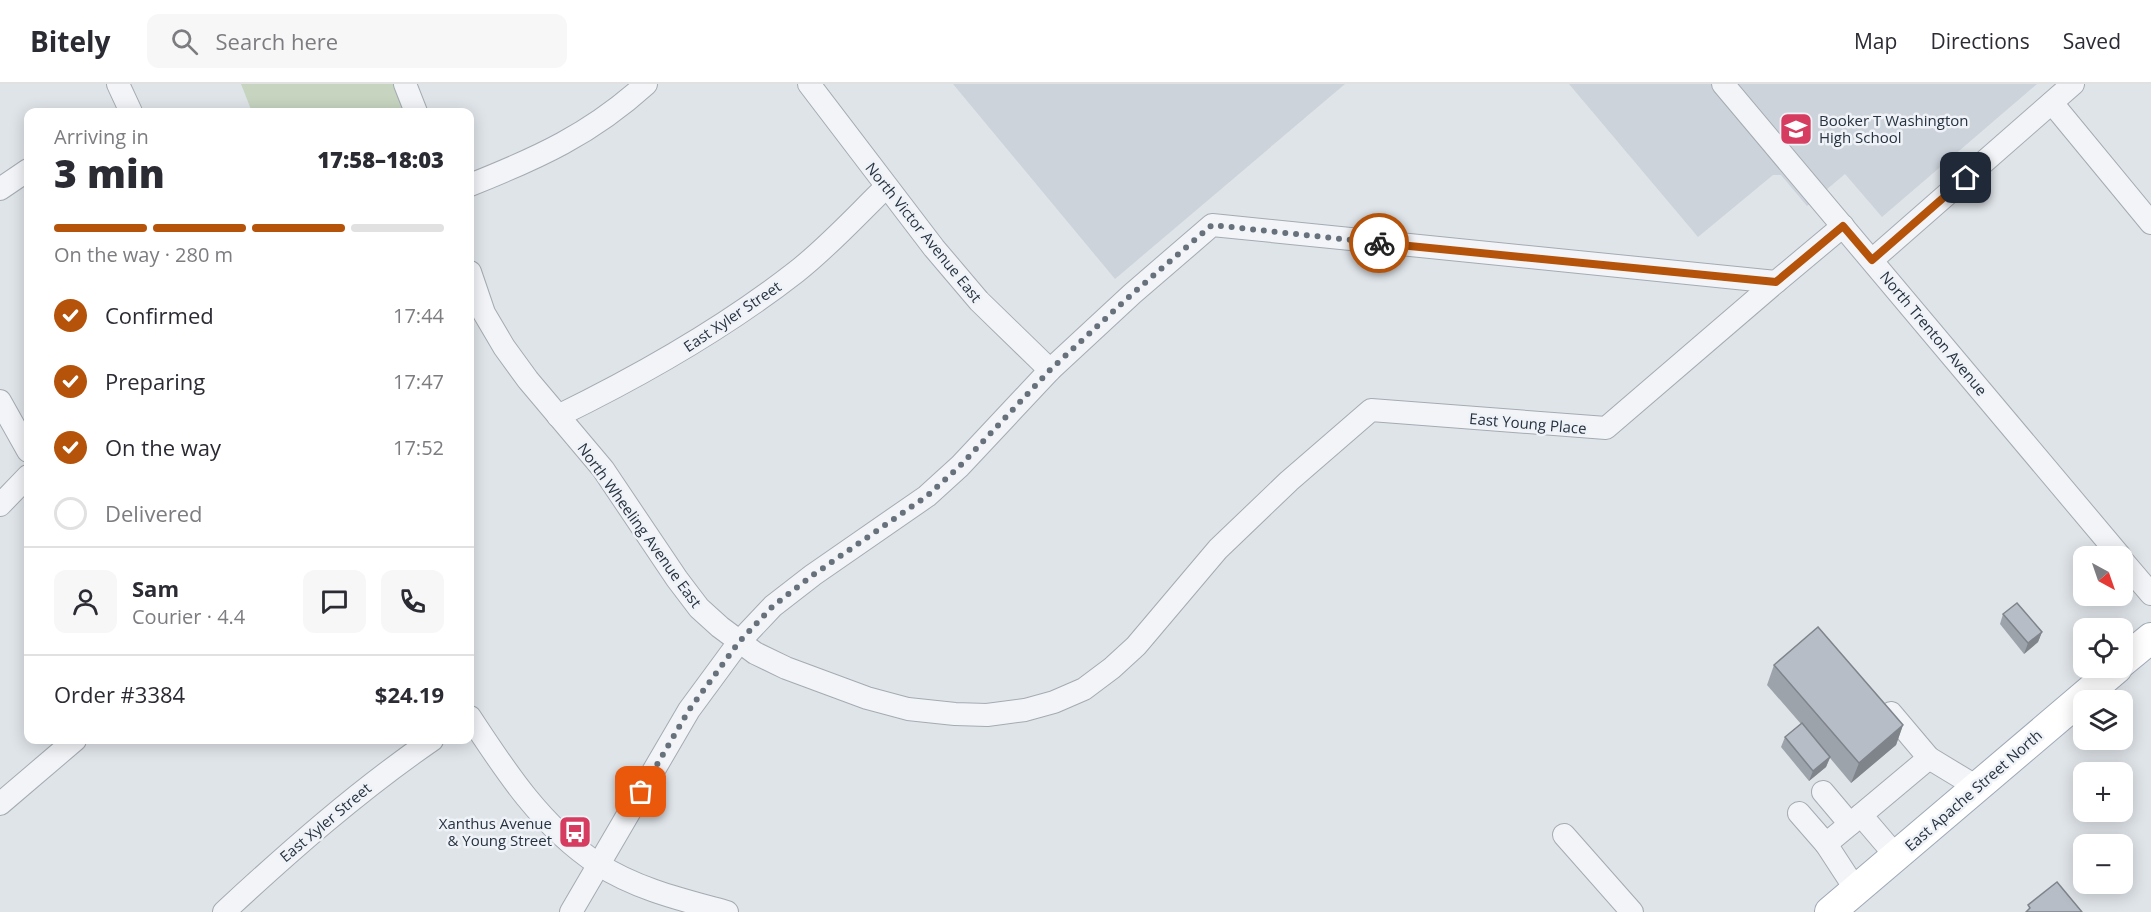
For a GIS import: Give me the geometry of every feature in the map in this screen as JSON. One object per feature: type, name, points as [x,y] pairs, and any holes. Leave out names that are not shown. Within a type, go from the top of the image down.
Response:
[{"type":"main road","points":[[2133,653],[2151,638]]},
{"type":"main road","name":"East Apache Street North","points":[[1830,912],[2105,678]]},
{"type":"street","points":[[118,84],[127,108]]},
{"type":"street","points":[[405,84],[414,108]]},
{"type":"street","points":[[474,183],[529,161],[569,141],[605,117],[646,84]]},
{"type":"street","name":"North Victor Avenue East","points":[[809,84],[934,248],[979,301],[1050,370]]},
{"type":"street","name":"North Trenton Avenue","points":[[1723,84],[2112,546]]},
{"type":"street","points":[[1872,260],[2073,84]]},
{"type":"street","points":[[2052,103],[2151,223]]},
{"type":"street","points":[[0,189],[24,173]]},
{"type":"street","name":"East Xyler Street","points":[[558,416],[671,357],[738,315],[799,270],[886,187]]},
{"type":"street","points":[[571,912],[689,710],[739,642],[773,606],[813,575],[927,496],[960,466],[1050,370],[1132,294],[1212,225],[1776,282]]},
{"type":"street","name":"East Young Place","points":[[1289,481],[1371,410],[1606,428],[1843,226]]},
{"type":"street","name":"North Wheeling Avenue East","points":[[474,284],[484,313],[504,347],[528,380],[603,469],[676,579],[699,608],[754,653],[786,668],[867,698],[908,709],[987,715],[1025,711],[1084,689],[1136,646],[1218,549],[1289,481]]},
{"type":"street","points":[[0,401],[24,444]]},
{"type":"street","points":[[0,505],[24,480]]},
{"type":"street","points":[[2133,573],[2151,594]]},
{"type":"street","points":[[1891,713],[1929,758],[1977,787]]},
{"type":"street","points":[[474,723],[509,777],[544,819],[572,845],[599,865],[636,883],[673,897],[727,912]]},
{"type":"street","points":[[0,804],[70,744]]},
{"type":"street","name":"East Xyler Street","points":[[224,912],[325,820],[382,774],[426,744]]},
{"type":"street","points":[[1826,844],[1929,758]]},
{"type":"street","points":[[1823,792],[1896,856]]},
{"type":"street","points":[[1799,813],[1826,844],[1857,890]]},
{"type":"street","points":[[1564,835],[1632,912]]},
{"type":"shaded area","points":[[953,84],[1345,84],[1115,279]]},
{"type":"shaded area","name":"Booker T Washington High School","points":[[1569,84],[2037,84],[1882,217],[1845,174],[1807,206],[1781,175],[1773,175],[1698,237]]},
{"type":"green space","points":[[241,84],[397,84],[405,108],[250,108]]},
{"type":"building","points":[[2017,603],[2042,632],[2028,643],[2003,614]]},
{"type":"building","points":[[1818,627],[1903,725],[1859,763],[1774,665]]},
{"type":"building","points":[[1802,723],[1830,757],[1813,771],[1785,737]]},
{"type":"building","points":[[2057,882],[2082,912],[2026,912],[2030,908],[2028,905]]},
{"type":"way so far","points":[[641,792],[689,710],[739,642],[773,606],[813,575],[927,496],[960,466],[1050,370],[1132,294],[1212,225],[1379,243]]},
{"type":"place","name":"Booker T Washington High School","points":[[1796,129]]},
{"type":"place","name":"Xanthus Avenue & Young Street","points":[[575,832]]},
{"type":"route","points":[[1379,243],[1776,282],[1843,226],[1872,260],[1966,178]]}]
